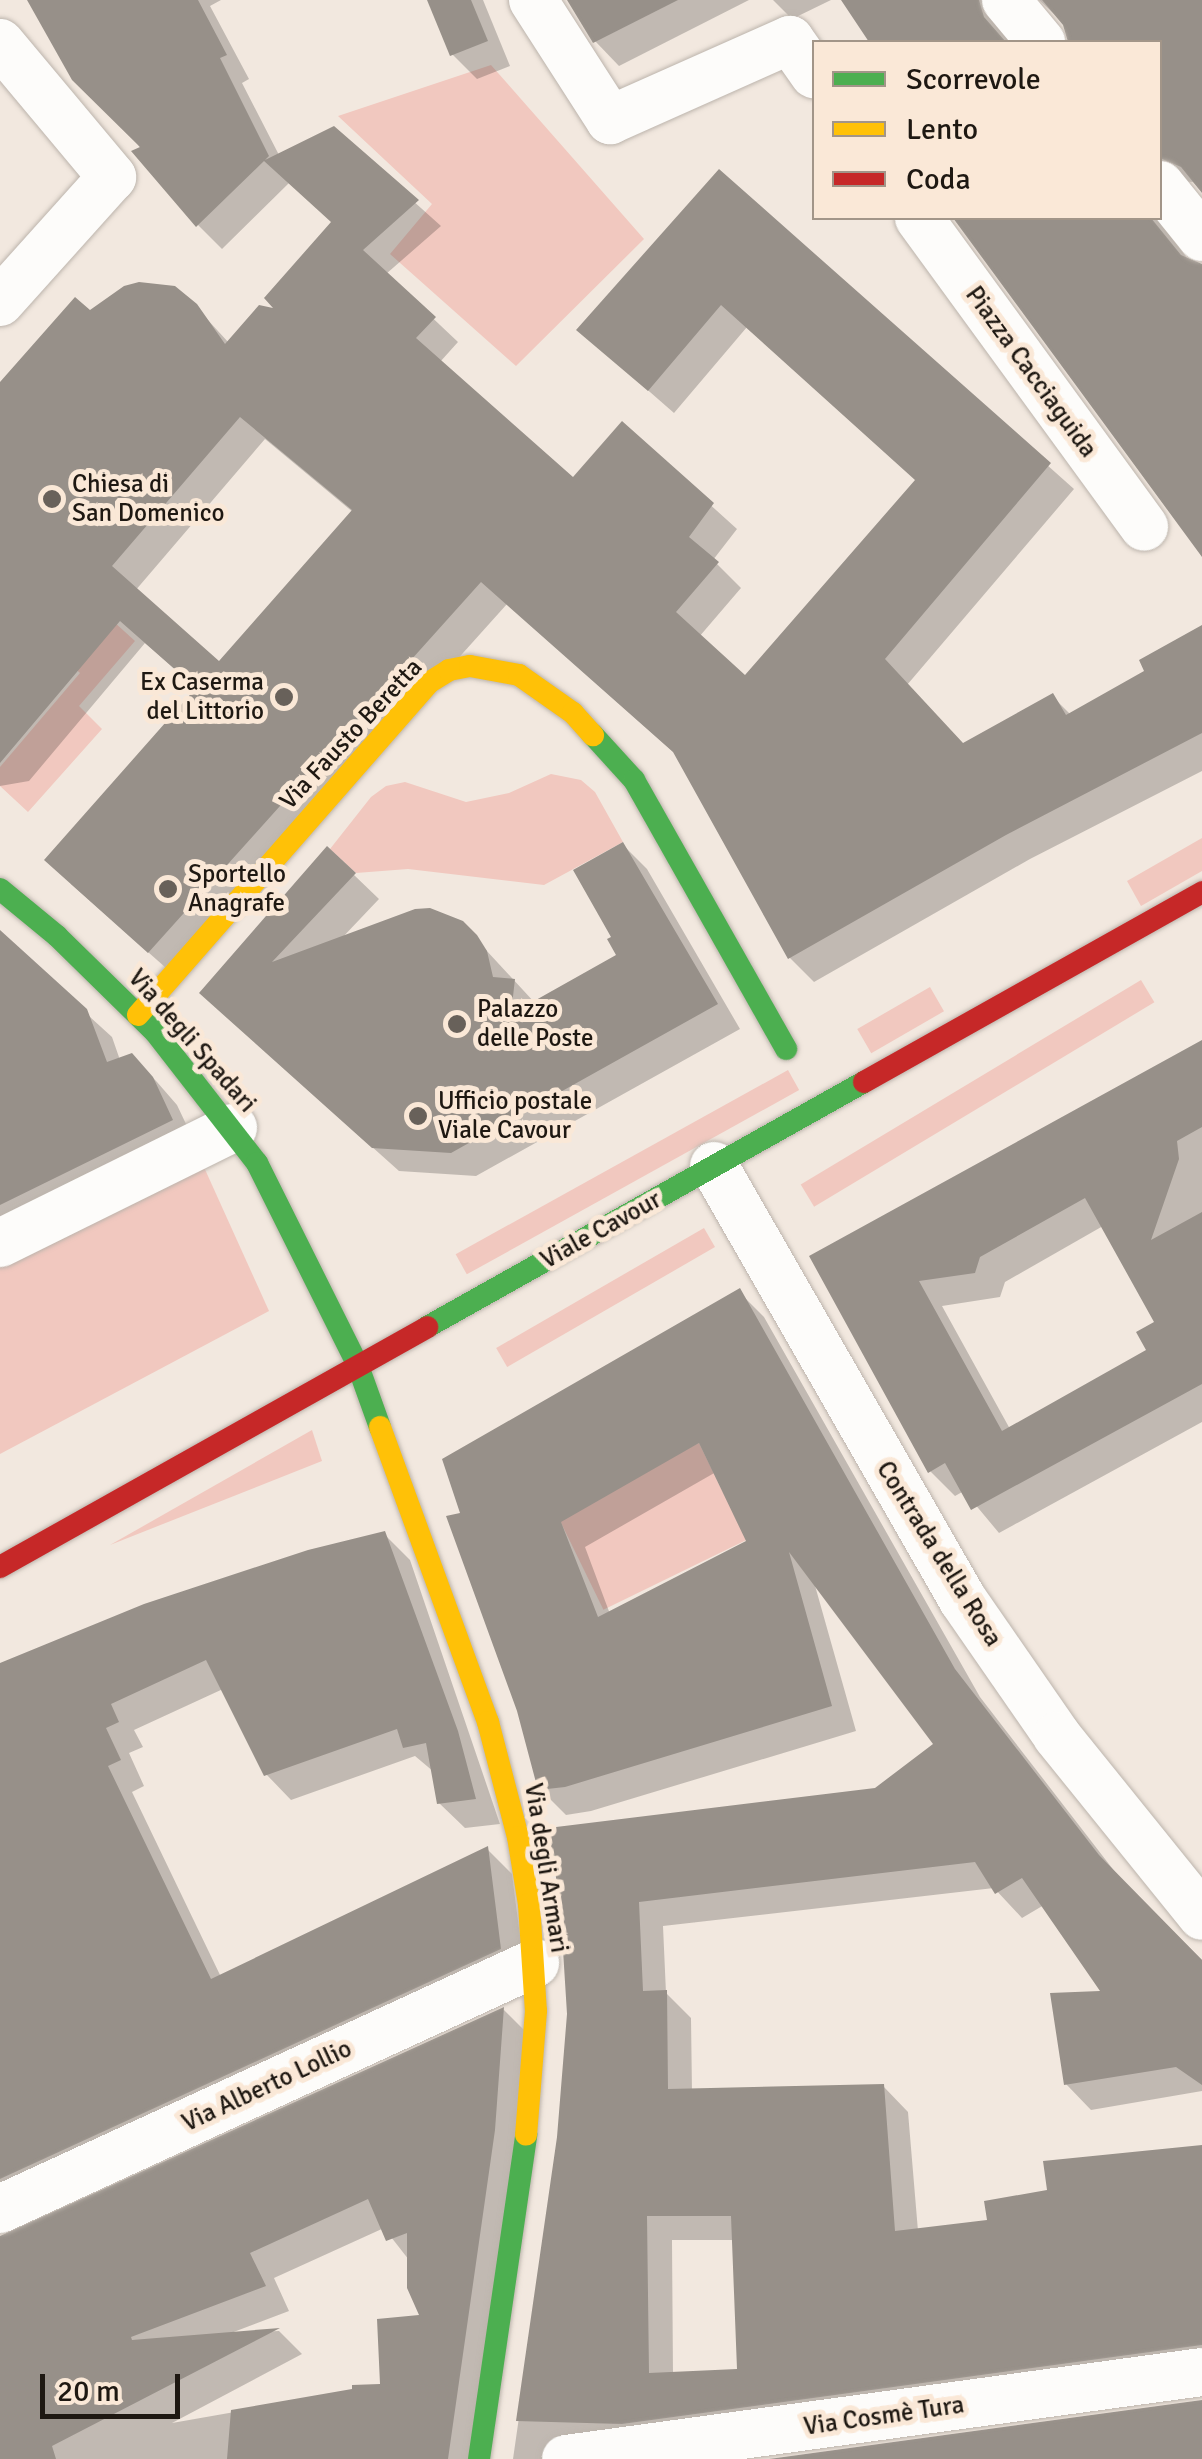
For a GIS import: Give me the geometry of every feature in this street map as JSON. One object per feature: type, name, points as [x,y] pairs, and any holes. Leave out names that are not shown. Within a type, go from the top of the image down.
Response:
[{"type":"street","points":[[533,0],[610,120],[790,40],[812,71]]},
{"type":"street","points":[[1006,0],[1039,40]]},
{"type":"street","points":[[0,43],[112,178],[0,302]]},
{"type":"street","points":[[1162,188],[1202,237]]},
{"type":"street","name":"Piazza Cacciaguida","points":[[920,220],[1144,527]]},
{"type":"street","name":"Via Fausto Beretta","points":[[138,1015],[430,682],[449,670],[470,666],[519,674],[542,688],[573,713],[634,780],[786,1049]]},
{"type":"street","name":"Via degli Spadari","points":[[0,889],[138,1015],[233,1128],[282,1208],[358,1366]]},
{"type":"street","name":"Viale Cavour","points":[[0,1567],[1202,892]]},
{"type":"street","points":[[0,1243],[233,1128]]},
{"type":"street","name":"Contrada della Rosa","points":[[714,1166],[962,1600],[1057,1736],[1202,1916]]},
{"type":"street","name":"Via degli Armari","points":[[358,1366],[488,1722],[518,1837],[535,1963],[536,2011],[528,2116],[479,2459]]},
{"type":"street","name":"Via Alberto Lollio","points":[[0,2209],[535,1963]]},
{"type":"street","name":"Via Cosmè Tura","points":[[566,2459],[1202,2372]]},
{"type":"shaded area","points":[[491,65],[644,239],[516,366],[390,254],[432,204],[338,116]]},
{"type":"shaded area","points":[[102,611],[135,641],[79,706],[102,729],[28,812],[0,786],[0,767],[80,673],[62,657]]},
{"type":"shaded area","points":[[551,774],[581,780],[595,792],[623,842],[544,885],[408,869],[356,873],[330,849],[371,797],[386,786],[405,782],[466,802],[509,793]]},
{"type":"shaded area","points":[[1202,838],[1202,871],[1141,906],[1127,881]]},
{"type":"shaded area","points":[[1141,980],[1154,1002],[814,1207],[801,1184]]},
{"type":"shaded area","points":[[930,987],[944,1011],[871,1053],[857,1029]]},
{"type":"shaded area","points":[[788,1070],[799,1090],[467,1274],[456,1254]]},
{"type":"shaded area","points":[[203,1165],[269,1311],[0,1454],[0,1265]]},
{"type":"shaded area","points":[[704,1228],[715,1247],[507,1367],[496,1348]]},
{"type":"shaded area","points":[[312,1430],[322,1461],[110,1545]]},
{"type":"shaded area","points":[[699,1443],[746,1540],[603,1610],[556,1513]]},
{"type":"building","points":[[27,0],[198,0],[227,55],[220,58],[269,156],[265,160],[334,126],[419,200],[363,250],[436,317],[416,338],[573,477],[622,421],[714,503],[689,537],[719,562],[676,612],[745,675],[915,480],[721,305],[648,391],[576,330],[719,169],[1051,463],[885,659],[963,743],[1053,693],[1066,715],[1144,671],[1139,660],[1202,625],[1202,733],[1006,835],[788,959],[673,752],[481,582],[148,953],[44,860],[196,688],[120,621],[0,763],[0,382],[75,297],[90,310],[124,286],[139,282],[175,286],[197,304],[225,344],[259,305],[273,308],[264,298],[331,222],[264,161],[196,227],[131,151],[140,147],[72,80]],"holes":[[[240,417],[352,510],[219,661],[112,566]]]},
{"type":"building","points":[[427,0],[471,0],[488,41],[450,56]]},
{"type":"building","points":[[567,0],[678,0],[593,43]]},
{"type":"building","points":[[841,0],[979,0],[984,17],[1004,40],[868,40]]},
{"type":"building","points":[[1042,0],[1202,0],[1202,193],[1181,167],[1162,159],[1162,40],[1067,40],[1063,25]]},
{"type":"building","points":[[954,220],[1153,220],[1181,255],[1202,264],[1202,557]]},
{"type":"building","name":"Palazzo delle Poste","points":[[623,842],[718,1004],[451,1153],[372,1148],[199,993],[327,846],[356,873],[272,962],[415,909],[430,908],[463,921],[477,935],[487,951],[493,977],[515,979],[511,1014],[616,955],[607,939],[611,937],[573,870]]},
{"type":"building","points":[[0,930],[87,1009],[107,1062],[132,1053],[153,1077],[173,1120],[0,1205]]},
{"type":"building","points":[[1202,1040],[1202,1127],[1177,1141],[1179,1159],[1151,1240],[1202,1212],[1202,1384],[971,1510],[945,1463],[928,1473],[809,1256]],"holes":[[[1085,1198],[1154,1322],[1136,1332],[1146,1350],[1002,1431],[919,1281],[975,1273],[980,1257]]]},
{"type":"building","points":[[740,1288],[955,1669],[1099,1855],[1202,1960],[1202,2085],[1176,2067],[1064,2085],[1050,1993],[1100,1991],[1022,1878],[995,1894],[975,1862],[639,1902],[643,1991],[667,1990],[668,2089],[884,2084],[895,2231],[987,2220],[984,2201],[1047,2190],[1043,2161],[1202,2145],[1202,2345],[622,2424],[516,2421],[557,2137],[567,2014],[560,1902],[548,1828],[875,1788],[933,1744],[789,1552],[832,1706],[565,1787],[538,1790],[517,1711],[446,1516],[460,1513],[442,1459]],"holes":[[[699,1443],[746,1541],[598,1617],[561,1522]],[[647,2216],[731,2216],[737,2369],[649,2373]]]},
{"type":"building","points":[[385,1531],[458,1731],[476,1799],[437,1804],[426,1743],[403,1748],[397,1729],[264,1776],[206,1660],[111,1704],[119,1722],[106,1728],[121,1760],[108,1766],[211,1979],[488,1846],[501,1949],[0,2179],[0,1663],[144,1604],[308,1550]]},
{"type":"building","points":[[504,2007],[495,2130],[448,2459],[227,2459],[231,2410],[352,2389],[352,2385],[380,2384],[377,2319],[419,2315],[407,2288],[407,2233],[386,2241],[368,2199],[250,2253],[266,2286],[131,2337],[132,2340],[280,2328],[52,2446],[56,2459],[0,2459],[0,2236]]},
{"type":"building","points":[[1202,2400],[1202,2459],[769,2459]]},
{"type":"traffic: fast","points":[[593,735],[634,780],[786,1049]]},
{"type":"traffic: fast","points":[[0,889],[57,936],[155,1032],[257,1163],[358,1366],[380,1427]]},
{"type":"traffic: fast","points":[[427,1327],[864,1082]]},
{"type":"traffic: fast","points":[[479,2459],[526,2135]]},
{"type":"traffic: slow","points":[[138,1015],[430,682],[449,670],[470,666],[519,675],[573,713],[593,735]]},
{"type":"traffic: slow","points":[[380,1427],[488,1722],[518,1837],[529,1904],[536,2011],[526,2135]]},
{"type":"traffic: jam","points":[[864,1082],[1202,892]]},
{"type":"traffic: jam","points":[[0,1567],[427,1327]]},
{"type":"place","name":"Chiesa di San Domenico","points":[[52,499]]},
{"type":"place","name":"Ex Caserma del Littorio","points":[[284,697]]},
{"type":"place","name":"Sportello Anagrafe","points":[[168,889]]},
{"type":"place","name":"Palazzo delle Poste","points":[[457,1024]]},
{"type":"place","name":"Ufficio postale Viale Cavour","points":[[418,1116]]}]
